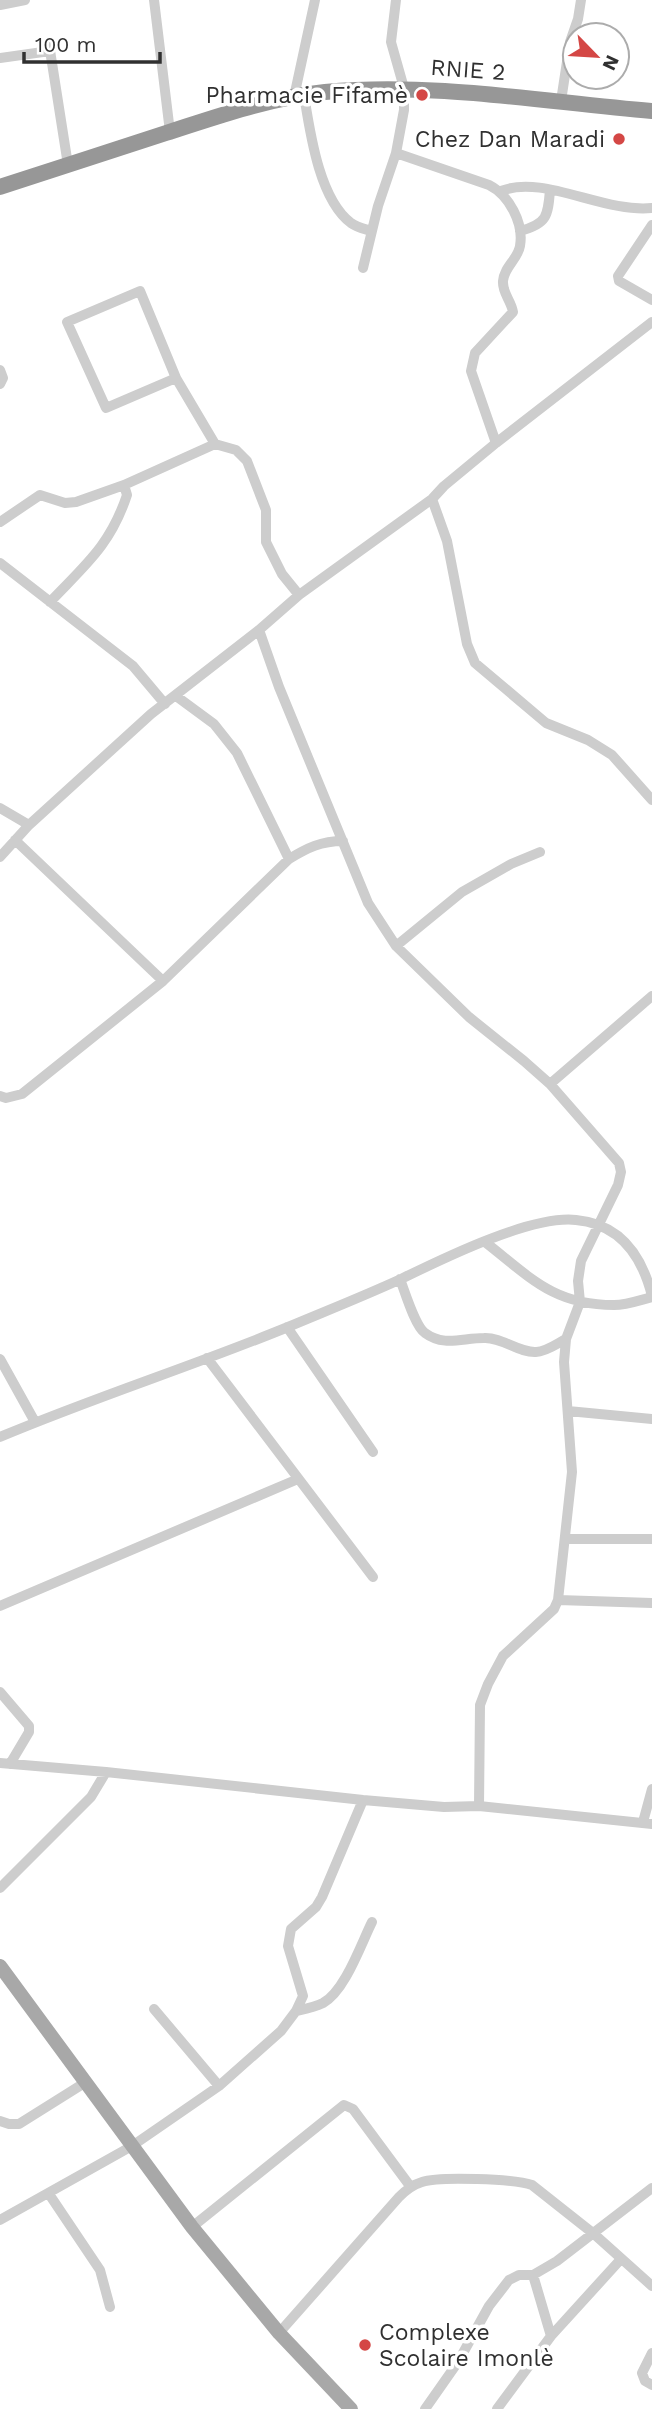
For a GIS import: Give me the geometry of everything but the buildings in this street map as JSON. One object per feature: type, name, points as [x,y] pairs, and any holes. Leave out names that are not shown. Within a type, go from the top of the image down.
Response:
[{"type":"highway","name":"RNIE 2","points":[[0,187],[218,115],[299,96],[404,88],[652,111]]},
{"type":"main road","points":[[0,1966],[192,2227],[279,2333],[351,2409]]},
{"type":"street","points":[[0,5],[25,0]]},
{"type":"street","points":[[154,0],[170,132]]},
{"type":"street","points":[[315,0],[299,96],[317,165],[329,194],[353,225],[371,231]]},
{"type":"street","points":[[363,268],[371,231],[396,153],[404,110],[404,88],[391,42],[396,0]]},
{"type":"street","points":[[561,101],[570,42],[581,0]]},
{"type":"street","points":[[0,58],[49,48],[68,165]]},
{"type":"street","points":[[396,153],[500,191],[511,207],[520,231],[520,246],[513,262],[505,271],[503,281],[504,293],[512,304],[513,312],[475,353],[472,360],[471,372],[496,443]]},
{"type":"street","points":[[500,191],[522,185],[618,206],[652,208]]},
{"type":"street","points":[[520,231],[536,227],[546,218],[550,190]]},
{"type":"street","points":[[652,225],[618,276],[619,281],[652,300]]},
{"type":"street","points":[[176,378],[106,408],[68,322],[140,291],[176,378],[215,444]]},
{"type":"street","points":[[0,857],[29,825],[165,704],[299,595],[432,499],[496,443],[652,322]]},
{"type":"street","points":[[0,370],[3,378],[0,384]]},
{"type":"street","points":[[0,522],[40,495],[65,503],[76,502],[124,485],[215,444],[236,450],[247,461],[266,510],[266,542],[282,574],[299,595]]},
{"type":"street","points":[[50,602],[108,539],[127,495],[124,485]]},
{"type":"street","points":[[432,499],[447,541],[467,644],[475,663],[546,723],[588,740],[612,755],[652,800]]},
{"type":"street","points":[[0,563],[133,666],[165,704]]},
{"type":"street","points":[[259,630],[279,688],[368,903],[396,946],[468,1017],[550,1084],[619,1163],[621,1172],[618,1185],[580,1261],[580,1302],[566,1339],[564,1362],[572,1472],[558,1600],[554,1609],[503,1656],[488,1684],[480,1705],[479,1806]]},
{"type":"street","points":[[176,696],[214,724],[237,754],[289,859]]},
{"type":"street","points":[[0,808],[29,825]]},
{"type":"street","points":[[15,840],[163,981]]},
{"type":"street","points":[[0,1096],[6,1098],[22,1094],[163,981],[289,859],[309,847],[327,841],[343,841]]},
{"type":"street","points":[[396,946],[462,892],[511,864],[540,852]]},
{"type":"street","points":[[550,1084],[652,996]]},
{"type":"street","points":[[0,1437],[287,1327],[400,1279],[433,1262],[485,1242],[542,1222],[574,1219],[612,1230],[627,1244],[648,1278],[652,1297],[616,1305],[580,1302],[548,1292],[485,1242]]},
{"type":"street","points":[[400,1279],[422,1331],[435,1339],[446,1342],[496,1339],[534,1353],[542,1352],[566,1339]]},
{"type":"street","points":[[287,1327],[373,1452]]},
{"type":"street","points":[[207,1358],[373,1577]]},
{"type":"street","points":[[0,1359],[35,1422]]},
{"type":"street","points":[[568,1412],[652,1419]]},
{"type":"street","points":[[0,1606],[298,1479]]},
{"type":"street","points":[[565,1539],[652,1539]]},
{"type":"street","points":[[558,1600],[652,1603]]},
{"type":"street","points":[[0,1692],[29,1726],[29,1732],[5,1764]]},
{"type":"street","points":[[5,1764],[106,1772],[363,1800],[444,1807],[479,1806],[648,1823],[652,1789]]},
{"type":"street","points":[[0,1888],[92,1797],[106,1772]]},
{"type":"street","points":[[0,2220],[132,2147],[219,2086],[281,2031],[303,1996],[287,1940],[291,1929],[316,1907],[322,1897],[363,1800]]},
{"type":"street","points":[[296,2011],[323,2003],[331,1997],[340,1986],[372,1922]]},
{"type":"street","points":[[154,2009],[219,2086]]},
{"type":"street","points":[[0,2122],[19,2124],[86,2082]]},
{"type":"street","points":[[192,2227],[344,2105],[353,2109],[410,2186]]},
{"type":"street","points":[[279,2333],[410,2186],[425,2180],[503,2179],[532,2185],[594,2234],[652,2286]]},
{"type":"street","points":[[425,2409],[458,2362],[481,2319],[502,2289],[519,2275],[533,2274],[594,2234],[652,2188]]},
{"type":"street","points":[[49,2194],[100,2270],[110,2307]]},
{"type":"street","points":[[497,2409],[551,2336],[621,2259]]},
{"type":"street","points":[[533,2274],[551,2336]]},
{"type":"street","points":[[652,2353],[642,2373],[645,2381],[652,2385]]},
{"type":"place","name":"Pharmacie Fifamè","points":[[422,95]]},
{"type":"place","name":"Chez Dan Maradi","points":[[619,139]]},
{"type":"place","name":"Complexe Scolaire Imonlè","points":[[365,2345]]}]
